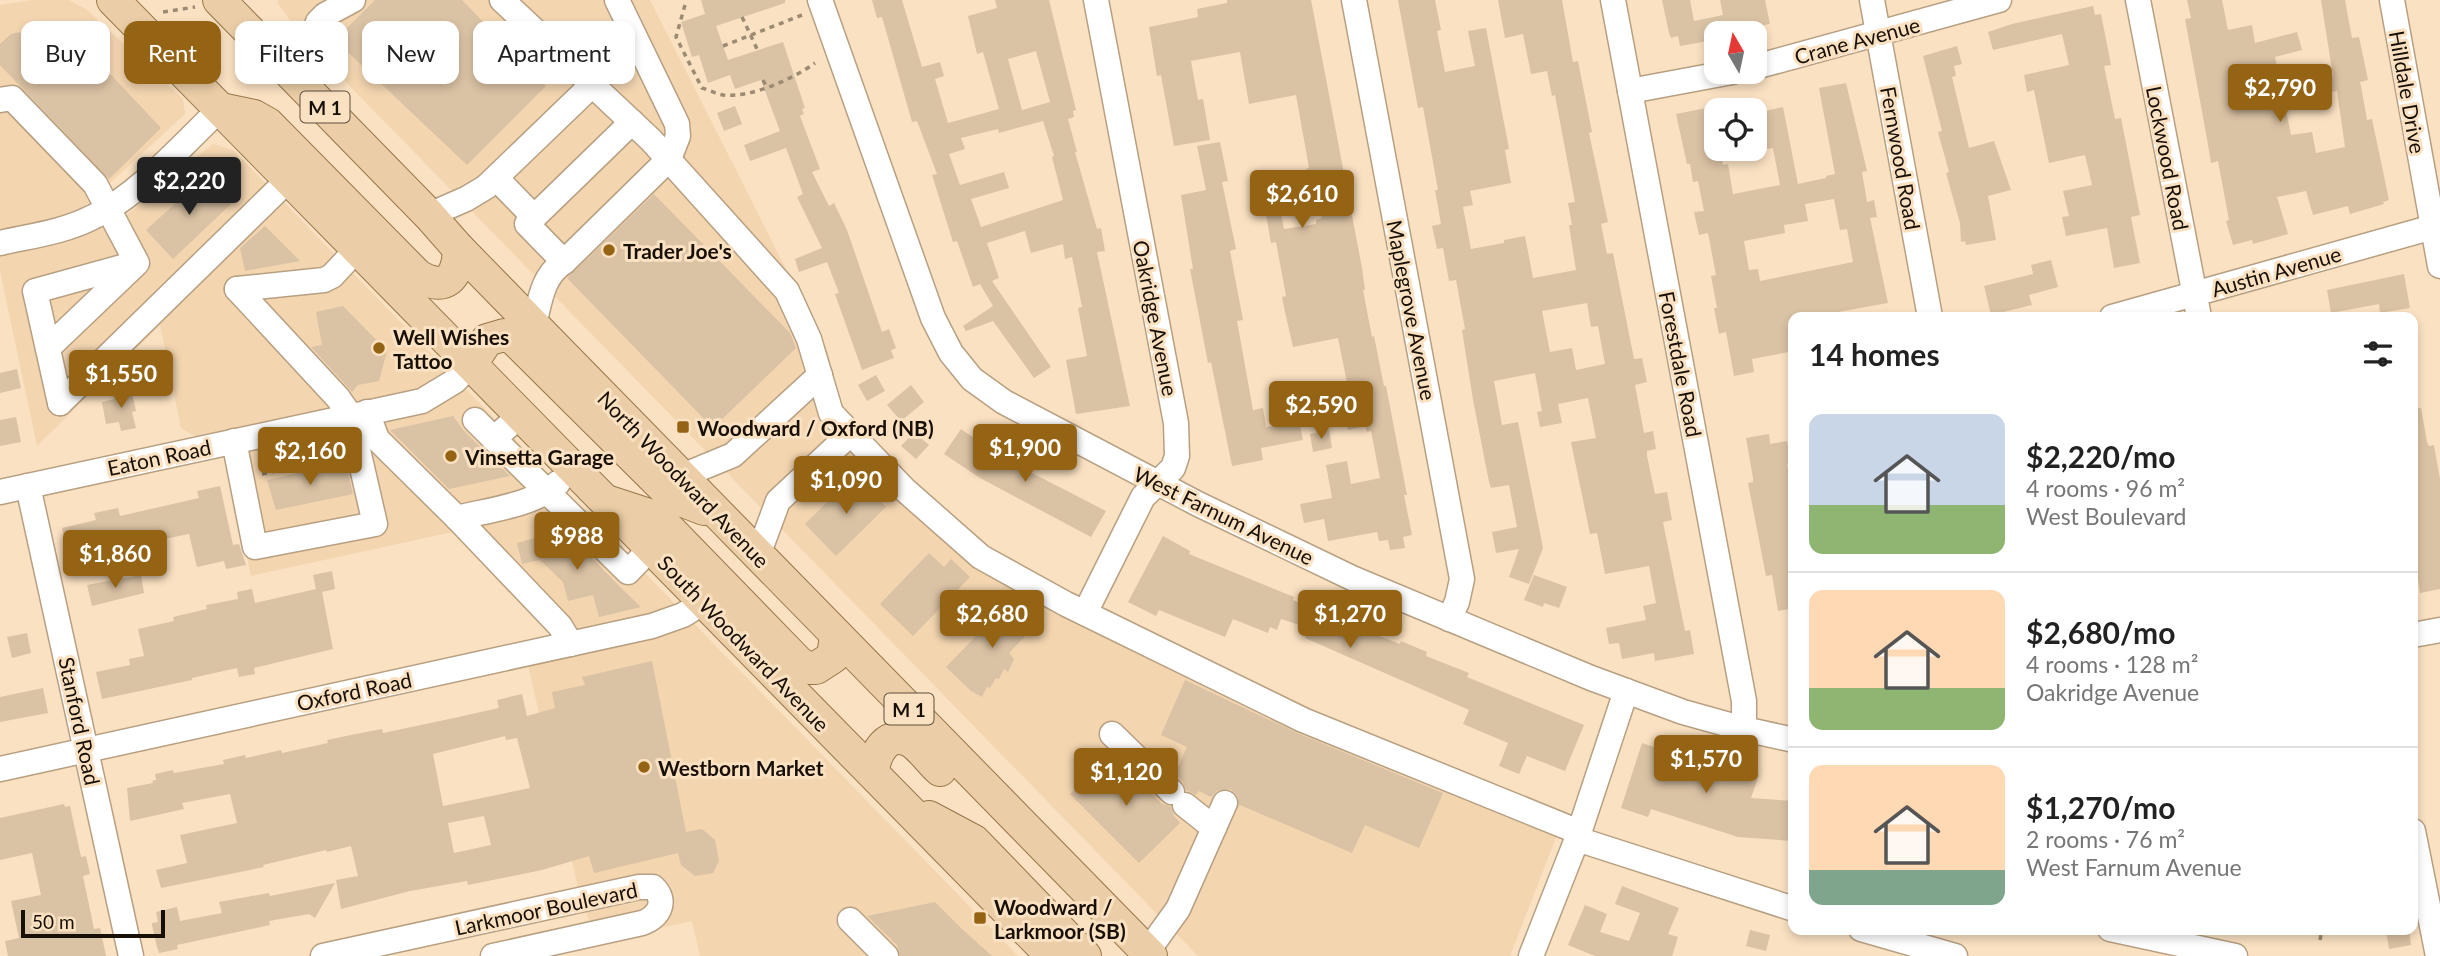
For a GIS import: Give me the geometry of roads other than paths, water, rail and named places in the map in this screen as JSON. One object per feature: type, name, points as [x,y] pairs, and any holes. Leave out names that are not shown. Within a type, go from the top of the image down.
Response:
[{"type":"main road","name":"South Woodward Avenue","points":[[113,0],[1052,956]]},
{"type":"main road","name":"North Woodward Avenue","points":[[208,3],[235,26]]},
{"type":"main road","name":"North Woodward Avenue","points":[[303,84],[459,249],[1148,955]]},
{"type":"main road","points":[[220,109],[254,116],[268,124],[418,276],[429,282],[439,283],[450,279],[457,272],[459,249]]},
{"type":"main road","points":[[471,364],[487,340],[504,335],[514,339],[673,498],[722,516]]},
{"type":"main road","points":[[604,500],[658,518],[799,663],[808,668],[826,663],[833,657],[836,635]]},
{"type":"main road","points":[[873,773],[873,761],[884,743],[892,738],[902,738],[913,743],[1054,886],[1113,918]]},
{"type":"main road","points":[[900,802],[974,841],[1085,956]]},
{"type":"street","points":[[319,21],[353,0]]},
{"type":"street","points":[[502,0],[669,159],[788,291],[809,339],[831,413],[905,490],[981,557],[1085,613],[1303,720],[1578,836],[1788,907]]},
{"type":"street","points":[[534,326],[544,284],[551,270],[564,261],[669,159],[678,136],[677,124],[617,0]]},
{"type":"street","name":"Oakridge Avenue","points":[[1085,613],[1143,498],[1173,468],[1177,456],[1176,423],[1096,0]]},
{"type":"street","name":"Maplegrove Avenue","points":[[1354,0],[1462,579],[1457,602],[1449,619]]},
{"type":"street","name":"Forestdale Road","points":[[1613,0],[1744,701],[1744,729]]},
{"type":"street","name":"Fernwood Road","points":[[1871,0],[1929,312]]},
{"type":"street","name":"Crane Avenue","points":[[1768,63],[1999,0]]},
{"type":"street","name":"Lockwood Road","points":[[2138,0],[2197,305]]},
{"type":"street","name":"Hilldale Drive","points":[[2392,0],[2436,226],[2440,266]]},
{"type":"street","name":"West Farnum Avenue","points":[[822,4],[933,318],[951,354],[972,379],[1004,402],[1159,483],[1352,578],[1626,691],[1684,712],[1788,739]]},
{"type":"street","points":[[1630,91],[1704,77]]},
{"type":"street","points":[[429,215],[476,194],[592,85]]},
{"type":"street","points":[[0,100],[12,98],[95,184],[137,263]]},
{"type":"street","points":[[0,243],[75,225],[108,210],[127,196],[220,109]]},
{"type":"street","points":[[564,261],[527,224],[632,122]]},
{"type":"street","points":[[496,178],[534,217]]},
{"type":"street","points":[[137,263],[35,291],[60,403],[289,179]]},
{"type":"street","name":"Austin Avenue","points":[[2147,312],[2197,305],[2436,226]]},
{"type":"street","points":[[358,248],[332,276],[324,280],[237,289],[338,398],[358,414],[377,439],[560,626],[571,643]]},
{"type":"street","points":[[48,348],[137,263]]},
{"type":"street","name":"Eaton Road","points":[[0,492],[429,398],[455,381],[471,364]]},
{"type":"street","points":[[682,476],[733,455],[820,375]]},
{"type":"street","points":[[234,441],[255,547],[375,524],[358,414]]},
{"type":"street","points":[[494,439],[520,415]]},
{"type":"street","points":[[475,420],[628,572],[651,548]]},
{"type":"street","points":[[758,555],[778,501],[850,434]]},
{"type":"street","points":[[457,518],[535,498],[549,491],[572,468]]},
{"type":"street","name":"Stanford Road","points":[[28,486],[131,956]]},
{"type":"street","name":"Oxford Road","points":[[0,769],[659,623],[683,615],[704,602]]},
{"type":"street","points":[[2418,634],[2440,630]]},
{"type":"street","points":[[1531,956],[1578,836],[1626,691]]},
{"type":"street","points":[[1112,734],[1193,811]]},
{"type":"street","points":[[1193,811],[1225,803]]},
{"type":"street","points":[[1148,955],[1178,908],[1193,811]]},
{"type":"street","points":[[2418,856],[2438,956]]},
{"type":"street","name":"Larkmoor Boulevard","points":[[323,956],[639,887],[653,887],[662,901],[652,920],[493,956]]},
{"type":"street","points":[[850,920],[886,956]]},
{"type":"street","points":[[1882,935],[1955,956]]},
{"type":"street","points":[[2138,935],[2235,956]]},
{"type":"place","name":"Trader Joe's","points":[[609,250]]},
{"type":"place","name":"Well Wishes Tattoo","points":[[379,348]]},
{"type":"place","name":"Woodward / Oxford (NB)","points":[[683,427]]},
{"type":"place","name":"Vinsetta Garage","points":[[451,456]]},
{"type":"place","name":"Westborn Market","points":[[644,767]]},
{"type":"place","name":"Woodward / Larkmoor (SB)","points":[[980,918]]}]
